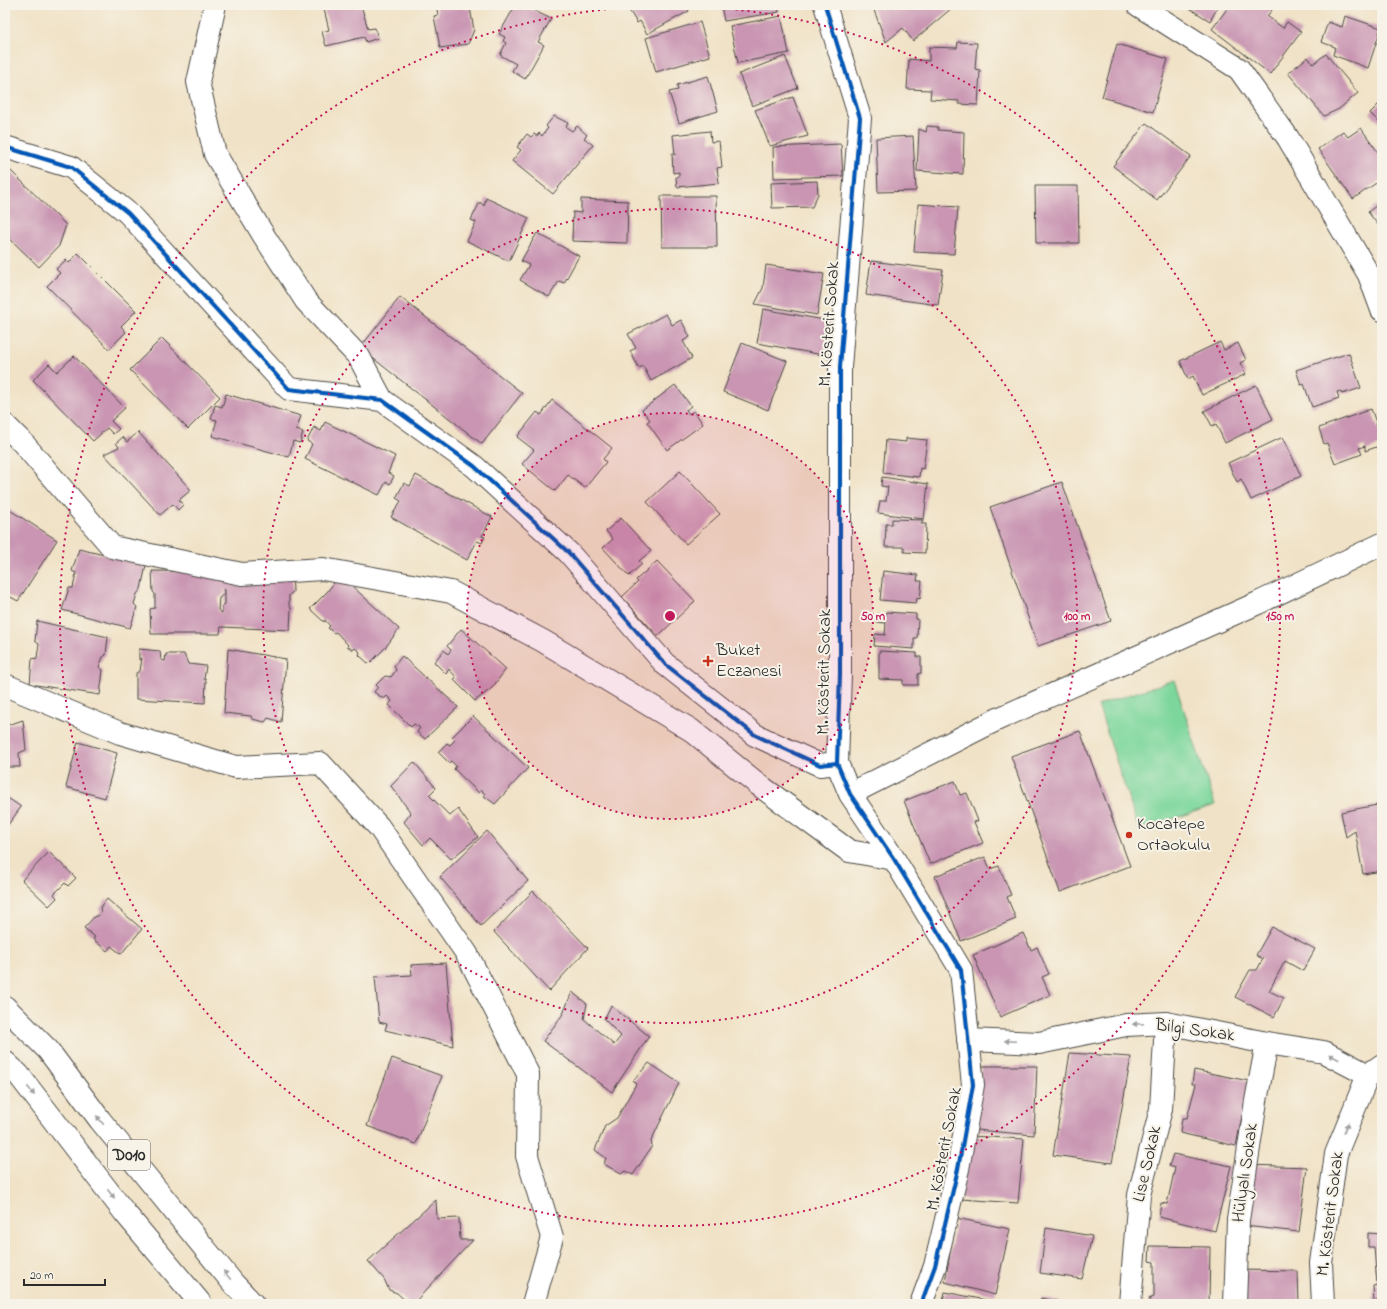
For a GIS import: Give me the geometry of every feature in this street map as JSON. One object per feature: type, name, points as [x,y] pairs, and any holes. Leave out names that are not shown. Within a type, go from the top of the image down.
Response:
[{"type":"main road","points":[[215,5],[198,82],[215,154],[264,236],[306,302],[360,357],[382,400],[474,466],[563,548],[671,669],[755,735],[820,765],[837,763]]},
{"type":"main road","name":"M. Kösterit Sokak","points":[[825,5],[860,118],[840,367],[840,674],[837,763],[850,794],[894,859],[961,970],[973,1085],[958,1169],[937,1259],[921,1304]]},
{"type":"main road","points":[[1138,5],[1240,69],[1292,145],[1369,275],[1382,310]]},
{"type":"main road","points":[[5,147],[71,168],[128,213],[289,389],[382,400]]},
{"type":"main road","points":[[5,425],[28,449],[112,547],[242,574],[323,569],[450,592],[543,641],[691,730],[759,785],[849,850],[894,859]]},
{"type":"main road","points":[[850,794],[998,719],[1258,603],[1382,544]]},
{"type":"main road","points":[[5,685],[120,733],[236,767],[320,763],[379,827],[467,954],[528,1074],[527,1156],[552,1237],[532,1304]]},
{"type":"main road","name":"D010","points":[[5,1007],[48,1050],[100,1120],[233,1283],[253,1304]]},
{"type":"main road","name":"Bilgi Sokak","points":[[968,1040],[1039,1043],[1126,1025],[1166,1023],[1267,1043],[1324,1052],[1375,1070]]},
{"type":"main road","name":"Lise Sokak","points":[[1130,1304],[1139,1195],[1161,1109],[1166,1023]]},
{"type":"main road","name":"Hülyalı Sokak","points":[[1235,1304],[1238,1220],[1256,1101],[1267,1043]]},
{"type":"main road","name":"D010","points":[[5,1062],[18,1074],[125,1213],[201,1304]]},
{"type":"main road","name":"M. Kösterit Sokak","points":[[1323,1304],[1322,1263],[1336,1154],[1375,1070]]},
{"type":"green space","points":[[1174,680],[1215,805],[1139,830],[1098,705]]},
{"type":"building","points":[[323,5],[361,5],[368,29],[375,28],[378,38],[366,42],[364,37],[326,46],[322,32],[329,30]]},
{"type":"building","points":[[436,5],[463,5],[464,9],[470,8],[474,30],[468,44],[440,48],[434,16],[438,15]]},
{"type":"building","points":[[523,5],[551,19],[538,42],[544,45],[525,79],[512,71],[516,64],[500,55],[506,43],[503,41],[505,37],[499,34],[515,6],[521,9]]},
{"type":"building","points":[[628,5],[686,5],[689,11],[647,34],[640,21],[637,23],[629,10]]},
{"type":"building","points":[[721,5],[778,5],[779,12],[724,21]]},
{"type":"building","points":[[872,5],[952,5],[953,7],[913,41],[903,28],[886,42]]},
{"type":"building","points":[[1184,5],[1219,5],[1210,21]]},
{"type":"building","points":[[1230,5],[1265,5],[1272,10],[1267,16],[1283,28],[1287,22],[1301,32],[1270,74],[1212,29]]},
{"type":"building","points":[[781,16],[789,53],[738,63],[730,26]]},
{"type":"building","points":[[1345,16],[1381,28],[1368,68],[1333,55],[1335,47],[1321,42],[1328,22],[1342,27]]},
{"type":"building","points":[[700,22],[710,56],[656,72],[646,38]]},
{"type":"building","points":[[958,42],[977,43],[975,69],[980,70],[978,105],[959,104],[959,101],[930,99],[931,90],[907,89],[909,59],[929,61],[929,47],[957,48]]},
{"type":"building","points":[[1117,44],[1168,59],[1153,112],[1102,97]]},
{"type":"building","points":[[1326,54],[1358,93],[1339,109],[1324,116],[1288,73],[1308,57],[1313,64]]},
{"type":"building","points":[[785,56],[798,88],[752,106],[739,74]]},
{"type":"building","points":[[708,76],[718,111],[679,123],[669,92],[678,90],[677,85]]},
{"type":"building","points":[[793,97],[808,136],[770,146],[755,110]]},
{"type":"building","points":[[1382,101],[1382,125],[1370,113]]},
{"type":"building","points":[[554,116],[568,123],[566,127],[572,131],[577,126],[587,135],[584,138],[593,145],[553,194],[512,161],[521,150],[517,147],[527,134],[531,137],[534,134],[537,136],[539,133],[542,136],[548,128],[546,126]]},
{"type":"building","points":[[1146,123],[1191,156],[1157,200],[1113,166]]},
{"type":"building","points":[[927,126],[938,127],[938,130],[964,132],[963,174],[917,171],[919,129],[926,132]]},
{"type":"building","points":[[1361,128],[1382,158],[1382,179],[1353,199],[1318,149],[1343,131],[1348,137]]},
{"type":"building","points":[[710,131],[711,142],[719,141],[722,167],[717,168],[719,183],[677,187],[676,177],[679,176],[679,172],[673,173],[672,153],[675,155],[673,135]]},
{"type":"building","points":[[913,136],[916,191],[878,192],[876,138]]},
{"type":"building","points":[[841,144],[843,176],[774,178],[773,147]]},
{"type":"building","points":[[8,168],[66,225],[59,246],[39,267],[5,234],[5,172]]},
{"type":"building","points":[[817,181],[818,194],[812,207],[772,208],[771,183]]},
{"type":"building","points":[[1035,186],[1078,186],[1079,243],[1036,243]]},
{"type":"building","points":[[661,196],[716,196],[717,247],[662,247]]},
{"type":"building","points":[[486,198],[529,218],[509,261],[467,241],[476,222],[471,220],[480,202],[484,206]]},
{"type":"building","points":[[581,199],[628,201],[627,243],[572,241],[573,212],[581,213]]},
{"type":"building","points":[[1382,201],[1382,230],[1368,212]]},
{"type":"building","points":[[918,204],[958,207],[954,254],[914,252]]},
{"type":"building","points":[[537,233],[579,256],[564,283],[559,281],[549,297],[520,280],[529,265],[521,261]]},
{"type":"building","points":[[78,253],[136,311],[121,326],[126,332],[109,349],[47,286],[60,273],[56,269],[66,260],[69,263]]},
{"type":"building","points":[[871,261],[943,270],[938,305],[866,295]]},
{"type":"building","points":[[766,265],[824,274],[817,315],[755,304],[763,288]]},
{"type":"building","points":[[400,297],[522,393],[482,444],[360,348]]},
{"type":"building","points":[[763,309],[830,321],[823,355],[757,343]]},
{"type":"building","points":[[666,314],[672,325],[681,320],[690,337],[683,341],[692,358],[651,381],[643,366],[639,368],[630,351],[636,348],[628,334]]},
{"type":"building","points":[[162,338],[220,397],[188,429],[130,370]]},
{"type":"building","points":[[1220,342],[1224,350],[1238,343],[1246,360],[1240,363],[1246,374],[1202,395],[1193,376],[1188,379],[1180,361]]},
{"type":"building","points":[[742,343],[787,361],[768,410],[723,392]]},
{"type":"building","points":[[1349,353],[1361,388],[1342,394],[1341,391],[1337,392],[1339,398],[1312,407],[1304,384],[1301,385],[1296,370]]},
{"type":"building","points":[[74,356],[125,408],[111,421],[119,429],[113,434],[107,428],[93,441],[33,380],[49,364],[57,372]]},
{"type":"building","points":[[675,385],[691,406],[686,410],[689,414],[694,411],[703,424],[667,450],[647,422],[650,420],[642,410]]},
{"type":"building","points":[[1256,385],[1273,419],[1225,443],[1216,424],[1212,426],[1204,411]]},
{"type":"building","points":[[226,394],[301,416],[296,430],[303,432],[300,443],[293,441],[289,457],[212,436],[217,420],[211,419],[215,405],[222,407]]},
{"type":"building","points":[[552,400],[612,448],[603,459],[606,462],[585,488],[568,475],[555,491],[522,464],[534,450],[517,437],[537,412],[541,415]]},
{"type":"building","points":[[1371,409],[1382,438],[1382,445],[1365,451],[1365,446],[1359,448],[1362,454],[1335,464],[1327,443],[1324,444],[1319,428]]},
{"type":"building","points":[[325,422],[395,456],[388,473],[394,476],[390,484],[386,482],[379,495],[305,459],[312,444],[307,441],[314,427],[321,431]]},
{"type":"building","points":[[138,432],[191,490],[179,500],[183,505],[178,510],[173,504],[160,515],[104,454],[119,447],[116,443],[123,437],[127,442]]},
{"type":"building","points":[[1283,437],[1301,476],[1251,500],[1241,479],[1237,482],[1228,463]]},
{"type":"building","points":[[906,438],[927,440],[923,469],[920,468],[919,477],[883,473],[886,440],[906,442]]},
{"type":"building","points":[[680,471],[720,514],[686,544],[647,502]]},
{"type":"building","points":[[416,475],[492,517],[482,536],[485,537],[482,543],[477,541],[467,560],[391,517],[401,501],[396,498],[404,483],[410,486]]},
{"type":"building","points":[[882,477],[928,484],[924,519],[878,513],[880,501],[886,501],[888,487],[881,486]]},
{"type":"building","points":[[1062,482],[1111,621],[1038,646],[990,507]]},
{"type":"building","points":[[5,507],[57,540],[18,601],[5,594]]},
{"type":"building","points":[[621,518],[651,551],[639,561],[642,564],[629,576],[603,548],[613,539],[606,531]]},
{"type":"building","points":[[892,519],[923,520],[921,524],[926,524],[925,553],[904,552],[904,547],[885,547],[886,524],[892,524]]},
{"type":"building","points":[[79,549],[146,565],[141,589],[137,594],[134,604],[137,607],[130,628],[62,610],[69,588],[73,588],[76,573],[72,571]]},
{"type":"building","points":[[657,561],[695,601],[658,636],[622,597],[638,582],[636,580]]},
{"type":"building","points":[[292,568],[293,592],[289,595],[289,605],[291,608],[290,630],[221,627],[220,634],[151,634],[150,609],[155,608],[152,571],[222,572]],"holes":[[[224,589],[225,604],[222,606],[222,613],[218,610],[219,598],[224,594]]]},
{"type":"building","points":[[883,571],[918,575],[917,581],[922,581],[920,599],[917,598],[916,603],[880,600]]},
{"type":"building","points":[[340,575],[399,629],[385,648],[369,664],[359,655],[360,652],[355,648],[353,650],[347,646],[348,645],[336,632],[334,633],[328,628],[330,626],[325,620],[324,622],[310,609],[327,592]]},
{"type":"building","points":[[886,612],[916,614],[916,619],[918,619],[917,638],[914,638],[914,649],[874,646],[875,634],[885,635],[886,623],[876,622],[877,615],[886,616]]},
{"type":"building","points":[[1382,618],[1382,628],[1379,619]]},
{"type":"building","points":[[37,621],[108,637],[106,655],[103,657],[99,667],[103,670],[100,695],[30,684],[32,659],[37,658],[39,644],[35,641]]},
{"type":"building","points":[[461,629],[506,669],[492,688],[475,701],[454,680],[456,677],[449,669],[446,674],[434,662],[444,650],[448,654],[451,650],[447,646]]},
{"type":"building","points":[[139,649],[160,651],[161,660],[165,661],[166,654],[184,654],[188,664],[206,666],[204,679],[206,680],[205,703],[136,699],[136,673],[140,671],[142,658],[139,660]]},
{"type":"building","points":[[228,649],[286,659],[281,722],[268,718],[265,722],[252,719],[251,716],[224,713]]},
{"type":"building","points":[[879,651],[917,653],[917,657],[921,657],[921,673],[918,674],[918,685],[903,685],[903,680],[879,679]]},
{"type":"building","points":[[402,656],[458,707],[425,739],[417,732],[420,728],[414,724],[411,727],[389,705],[392,701],[387,696],[384,699],[374,692],[378,687],[376,685],[385,676],[391,677],[396,670],[394,666]]},
{"type":"building","points":[[473,716],[528,768],[495,804],[484,796],[485,794],[481,790],[479,793],[454,769],[456,766],[451,761],[449,763],[438,752],[447,743],[450,745],[455,740],[452,737]]},
{"type":"building","points":[[23,720],[26,750],[19,753],[20,767],[5,767],[5,726]]},
{"type":"building","points":[[1080,731],[1130,866],[1060,892],[1011,756]]},
{"type":"building","points":[[78,742],[117,753],[105,798],[66,787]]},
{"type":"building","points":[[414,762],[436,788],[429,795],[450,816],[458,809],[478,837],[451,859],[430,838],[423,845],[404,822],[411,813],[391,786]]},
{"type":"building","points":[[955,781],[960,795],[967,793],[978,821],[974,822],[983,843],[930,864],[904,801]]},
{"type":"building","points":[[5,796],[21,807],[5,829]]},
{"type":"building","points":[[1382,804],[1382,871],[1363,874],[1355,831],[1346,837],[1341,812]]},
{"type":"building","points":[[487,831],[528,881],[481,926],[440,877]]},
{"type":"building","points":[[49,852],[76,878],[68,886],[65,883],[54,894],[57,898],[49,906],[22,880]]},
{"type":"building","points":[[985,857],[990,869],[999,866],[1011,895],[1007,897],[1016,919],[961,941],[935,876]]},
{"type":"building","points":[[533,891],[588,948],[549,991],[494,932]]},
{"type":"building","points":[[107,899],[142,929],[121,954],[111,946],[107,951],[93,939],[95,937],[84,928],[95,916],[98,916],[101,911],[100,908]]},
{"type":"building","points":[[1272,927],[1315,949],[1303,971],[1285,961],[1269,991],[1284,998],[1274,1017],[1235,997],[1250,970],[1257,970],[1263,959],[1256,955]]},
{"type":"building","points":[[1023,933],[1031,950],[1037,947],[1049,974],[1042,977],[1050,995],[1000,1017],[973,955]]},
{"type":"building","points":[[446,963],[453,1046],[385,1030],[387,1024],[379,1022],[375,977],[412,975],[411,965]]},
{"type":"building","points":[[572,992],[587,1004],[584,1019],[614,1045],[621,1036],[604,1019],[611,1006],[649,1036],[612,1092],[543,1041],[563,1014]]},
{"type":"building","points":[[1070,1053],[1131,1057],[1112,1163],[1053,1155]]},
{"type":"building","points":[[392,1058],[442,1076],[416,1144],[367,1126]]},
{"type":"building","points":[[649,1063],[679,1083],[651,1141],[652,1146],[633,1175],[625,1171],[621,1174],[604,1164],[606,1158],[595,1150],[605,1126],[617,1118],[636,1084],[633,1081]]},
{"type":"building","points":[[982,1066],[1037,1066],[1034,1135],[976,1130]]},
{"type":"building","points":[[1194,1070],[1249,1081],[1236,1146],[1180,1133],[1182,1118],[1187,1118],[1196,1084],[1192,1084]]},
{"type":"building","points":[[970,1136],[1024,1139],[1018,1203],[961,1199]]},
{"type":"building","points":[[1173,1154],[1231,1166],[1215,1231],[1159,1217],[1161,1203],[1167,1204],[1175,1168],[1169,1166]]},
{"type":"building","points":[[1248,1165],[1307,1167],[1299,1232],[1244,1226]]},
{"type":"building","points":[[436,1200],[437,1219],[459,1218],[460,1240],[473,1240],[413,1304],[409,1304],[397,1293],[389,1290],[384,1279],[368,1261]]},
{"type":"building","points":[[956,1218],[1010,1229],[995,1295],[945,1282]]},
{"type":"building","points":[[1046,1228],[1092,1236],[1082,1279],[1040,1273]]},
{"type":"building","points":[[1368,1233],[1382,1234],[1382,1301],[1374,1301],[1373,1286],[1377,1285],[1374,1247],[1368,1247]]},
{"type":"building","points":[[1150,1246],[1210,1247],[1209,1304],[1150,1304],[1149,1299],[1154,1297],[1154,1262],[1149,1261]]},
{"type":"building","points":[[1239,1270],[1298,1271],[1299,1304],[1243,1304]]},
{"type":"building","points":[[945,1292],[996,1302],[996,1304],[942,1304]]},
{"type":"building","points":[[1041,1298],[1065,1303],[1065,1304],[1040,1304]]},
{"type":"cycle path","points":[[825,5],[860,118],[840,367],[840,674],[837,763],[850,794],[894,859],[961,970],[973,1085],[958,1169],[935,1266],[921,1304]]},
{"type":"cycle path","points":[[5,147],[71,167],[128,213],[289,389],[382,400],[474,466],[569,553],[665,664],[755,735],[820,765],[837,763]]},
{"type":"place","name":"Buket Eczanesi","points":[[708,661]]},
{"type":"place","name":"Kocatepe Ortaokulu","points":[[1129,835]]}]
